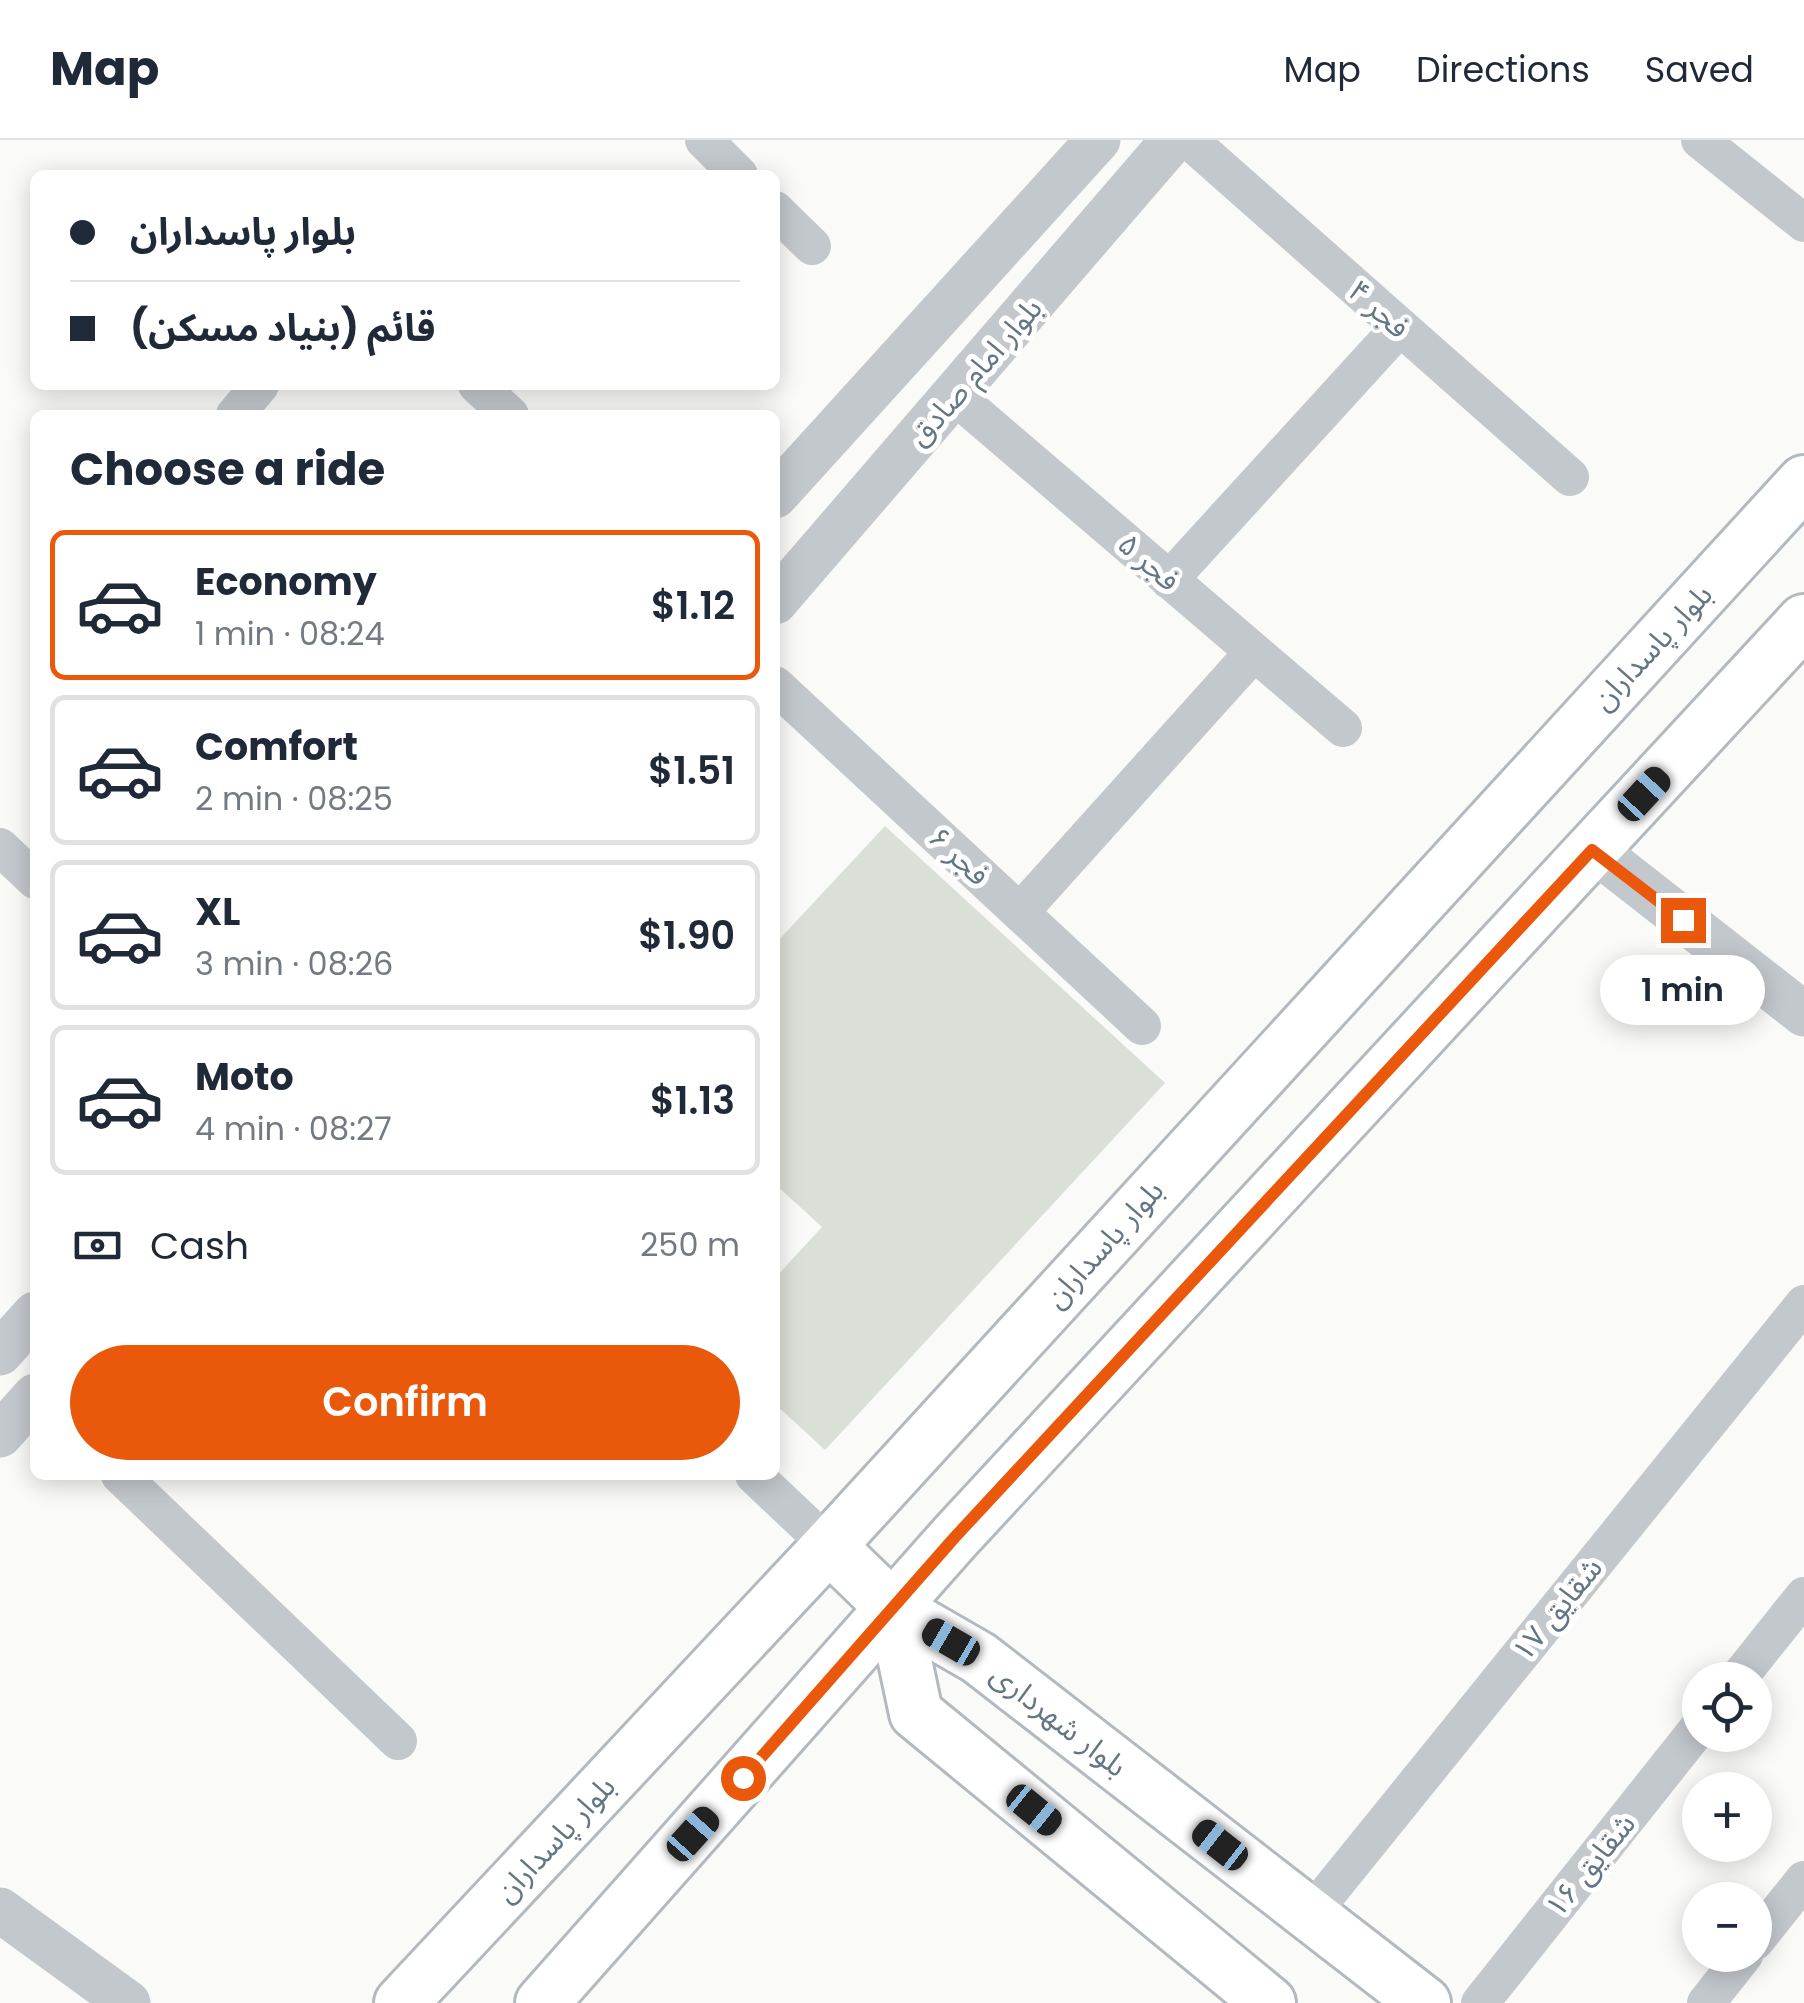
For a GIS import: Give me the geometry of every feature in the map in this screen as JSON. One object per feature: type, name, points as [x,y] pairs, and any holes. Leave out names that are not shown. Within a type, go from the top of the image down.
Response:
[{"type":"main road","name":"بلوار پاسداران","points":[[401,2003],[829,1546],[1804,482]]},
{"type":"main road","points":[[542,2003],[955,1537],[1804,621]]},
{"type":"main road","name":"بلوار شهرداری","points":[[829,1546],[894,1609],[979,1658],[1424,2003]]},
{"type":"main road","points":[[894,1609],[916,1713],[1269,2003]]},
{"type":"street","points":[[704,140],[734,170]]},
{"type":"street","name":"بلوار امام صادق","points":[[780,490],[1098,140]]},
{"type":"street","name":"بلوار امام صادق","points":[[780,596],[1173,140]]},
{"type":"street","name":"فجر ۴","points":[[1189,140],[1570,476]]},
{"type":"street","points":[[1700,140],[1804,223]]},
{"type":"street","points":[[780,215],[812,246]]},
{"type":"street","points":[[1170,580],[1400,327]]},
{"type":"street","points":[[239,410],[256,390]]},
{"type":"street","points":[[482,390],[504,410]]},
{"type":"street","name":"فجر ۵","points":[[955,396],[1343,728]]},
{"type":"street","points":[[780,518],[818,552]]},
{"type":"street","points":[[1020,912],[1254,652]]},
{"type":"street","name":"فجر ۶","points":[[780,691],[1142,1026]]},
{"type":"street","points":[[0,847],[30,875]]},
{"type":"street","points":[[1592,850],[1804,1014]]},
{"type":"street","name":"شقایق ۱۷","points":[[1310,1915],[1804,1304]]},
{"type":"street","points":[[0,1435],[30,1402]]},
{"type":"street","points":[[125,1480],[398,1742]]},
{"type":"street","points":[[759,1480],[829,1546]]},
{"type":"street","points":[[1751,1662],[1804,1596]]},
{"type":"street","name":"شقایق ۱۶","points":[[1480,2003],[1682,1749]]},
{"type":"street","points":[[1772,1920],[1804,1880]]},
{"type":"street","points":[[0,1910],[128,2003]]},
{"type":"street","points":[[1706,2003],[1731,1972]]},
{"type":"shaded area","points":[[885,826],[1165,1083],[825,1450],[780,1409],[780,1273],[822,1227],[780,1189],[780,939]]},
{"type":"route","points":[[743,1778],[955,1537],[1592,850],[1683,920]]}]
